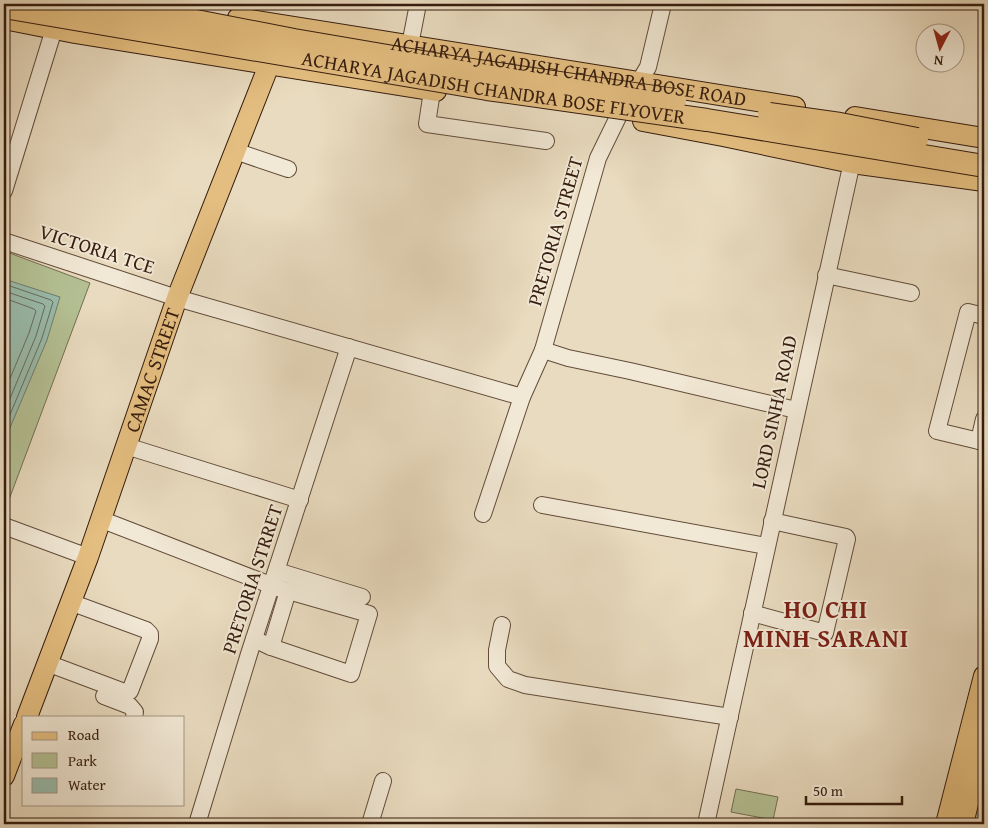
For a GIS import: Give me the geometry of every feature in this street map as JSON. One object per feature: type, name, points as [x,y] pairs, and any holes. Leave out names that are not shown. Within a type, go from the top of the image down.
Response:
[{"type":"highway","name":"ACHARYA JAGADISH CHANDRA BOSE FLYOVER","points":[[84,4],[191,20],[294,40],[462,68],[840,124],[984,151]]},
{"type":"highway","name":"ACHARYA JAGADISH CHANDRA BOSE FLYOVER","points":[[4,7],[478,87],[706,120],[984,166]]},
{"type":"main road","name":"ACHARYA JAGADISH CHANDRA BOSE ROAD","points":[[152,4],[984,138]]},
{"type":"main road","name":"ACHARYA JAGADISH CHANDRA BOSE ROAD","points":[[4,19],[54,30],[269,65],[432,91],[618,117],[723,136],[852,163],[984,181]]},
{"type":"main road","name":"CAMAC STREET","points":[[27,716],[88,556],[177,298],[269,65],[278,25]]},
{"type":"main road","points":[[946,824],[984,676]]},
{"type":"main road","points":[[4,776],[22,729]]},
{"type":"main road","points":[[963,824],[984,738]]},
{"type":"street","points":[[107,38],[114,4]]},
{"type":"street","points":[[410,45],[418,4]]},
{"type":"street","name":"PRETORIA STREET","points":[[483,514],[522,396],[543,350],[598,158],[618,117],[648,67],[663,4]]},
{"type":"street","points":[[4,191],[54,30]]},
{"type":"street","points":[[432,91],[428,124],[546,141]]},
{"type":"street","name":"LORD SINHA ROAD","points":[[706,824],[852,163],[860,117]]},
{"type":"street","points":[[235,151],[288,169]]},
{"type":"street","name":"VICTORIA TCE","points":[[4,241],[177,298],[522,396]]},
{"type":"street","points":[[826,275],[911,293]]},
{"type":"street","points":[[984,316],[968,312],[937,431],[982,441],[984,419]]},
{"type":"street","name":"PRETORIA STRRET","points":[[197,824],[254,640],[279,582],[300,500],[349,347]]},
{"type":"street","points":[[543,350],[568,358],[630,370],[796,410]]},
{"type":"street","points":[[126,446],[300,500]]},
{"type":"street","points":[[542,506],[766,546]]},
{"type":"street","points":[[100,519],[369,614],[351,674],[254,640]]},
{"type":"street","points":[[752,613],[825,632],[847,539],[846,537],[772,521]]},
{"type":"street","points":[[4,526],[88,556]]},
{"type":"street","points":[[279,582],[362,597]]},
{"type":"street","points":[[271,647],[279,582]]},
{"type":"street","points":[[45,668],[127,693],[130,691],[150,639],[150,634],[146,630],[70,602]]},
{"type":"street","points":[[502,625],[497,650],[497,666],[508,679],[525,685],[730,716]]},
{"type":"street","points":[[45,668],[130,706],[135,710],[134,716]]},
{"type":"street","points":[[370,824],[383,781]]},
{"type":"green space","points":[[4,251],[90,283],[4,513]]},
{"type":"green space","points":[[984,714],[984,824],[954,824]]},
{"type":"green space","points":[[736,789],[778,797],[773,820],[731,812]]},
{"type":"water","points":[[4,279],[60,297],[47,340],[4,442]]},
{"type":"district","name":"HO CHI MINH SARANI","points":[[826,624]]}]
